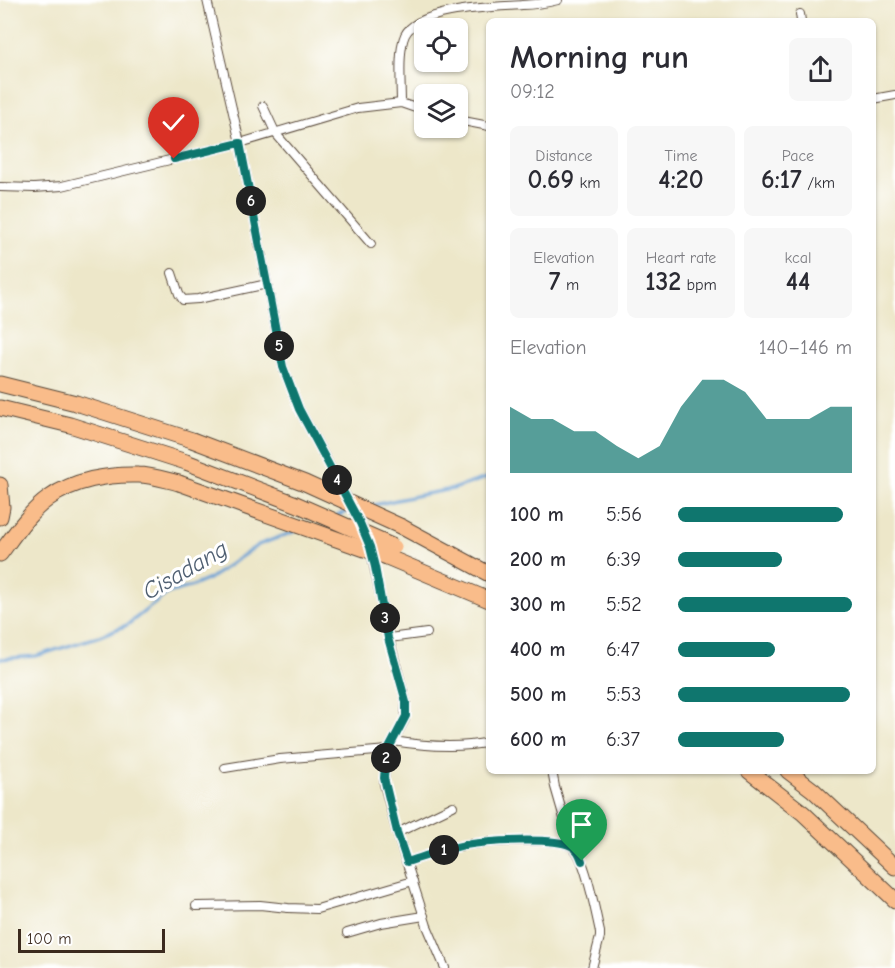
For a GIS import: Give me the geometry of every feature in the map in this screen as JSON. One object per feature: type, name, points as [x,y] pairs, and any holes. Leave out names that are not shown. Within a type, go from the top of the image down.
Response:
[{"type":"highway","points":[[0,384],[76,403],[192,440],[305,483],[402,527],[486,571]]},
{"type":"highway","points":[[0,408],[70,425],[186,462],[296,504],[486,598]]},
{"type":"highway","points":[[0,554],[28,518],[49,498],[73,485],[107,476],[140,475],[179,483],[391,552]]},
{"type":"highway","points":[[0,485],[2,507],[0,517]]},
{"type":"highway","points":[[753,774],[803,813],[895,900]]},
{"type":"highway","points":[[792,774],[813,789],[895,867]]},
{"type":"street","points":[[207,0],[240,143],[283,367],[293,396],[360,523],[375,567],[388,638],[406,708],[405,719],[388,750],[384,784],[431,938],[445,968]]},
{"type":"street","points":[[401,103],[402,44],[406,33],[417,23],[454,11],[558,0]]},
{"type":"street","points":[[876,98],[895,95]]},
{"type":"street","points":[[0,188],[62,186],[276,134],[358,108],[401,103],[414,108]]},
{"type":"street","points":[[263,106],[276,134],[371,244]]},
{"type":"street","points":[[468,122],[486,125]]},
{"type":"street","points":[[172,273],[183,300],[198,299],[267,284]]},
{"type":"street","points":[[388,638],[427,633]]},
{"type":"street","points":[[393,741],[448,746],[486,743]]},
{"type":"street","points":[[225,768],[280,759],[388,750]]},
{"type":"street","points":[[553,774],[572,846],[580,856],[597,918],[600,938],[593,966]]},
{"type":"street","points":[[397,832],[453,806]]},
{"type":"street","points":[[407,862],[466,845],[548,841],[572,846]]},
{"type":"street","points":[[196,906],[260,905],[317,909],[413,881]]},
{"type":"street","points":[[346,933],[381,923],[424,916]]},
{"type":"waterway","name":"Cisadang","points":[[369,506],[453,489],[486,478]]},
{"type":"waterway","name":"Cisadang","points":[[336,516],[351,510]]},
{"type":"waterway","name":"Cisadang","points":[[0,659],[36,656],[127,625],[168,593],[209,579],[258,545],[296,531]]},
{"type":"route","points":[[174,159],[240,143],[283,367],[299,409],[360,523],[375,567],[388,638],[406,702],[404,722],[388,750],[384,784],[407,862],[466,845],[526,841],[548,841],[572,846],[582,861]]}]
